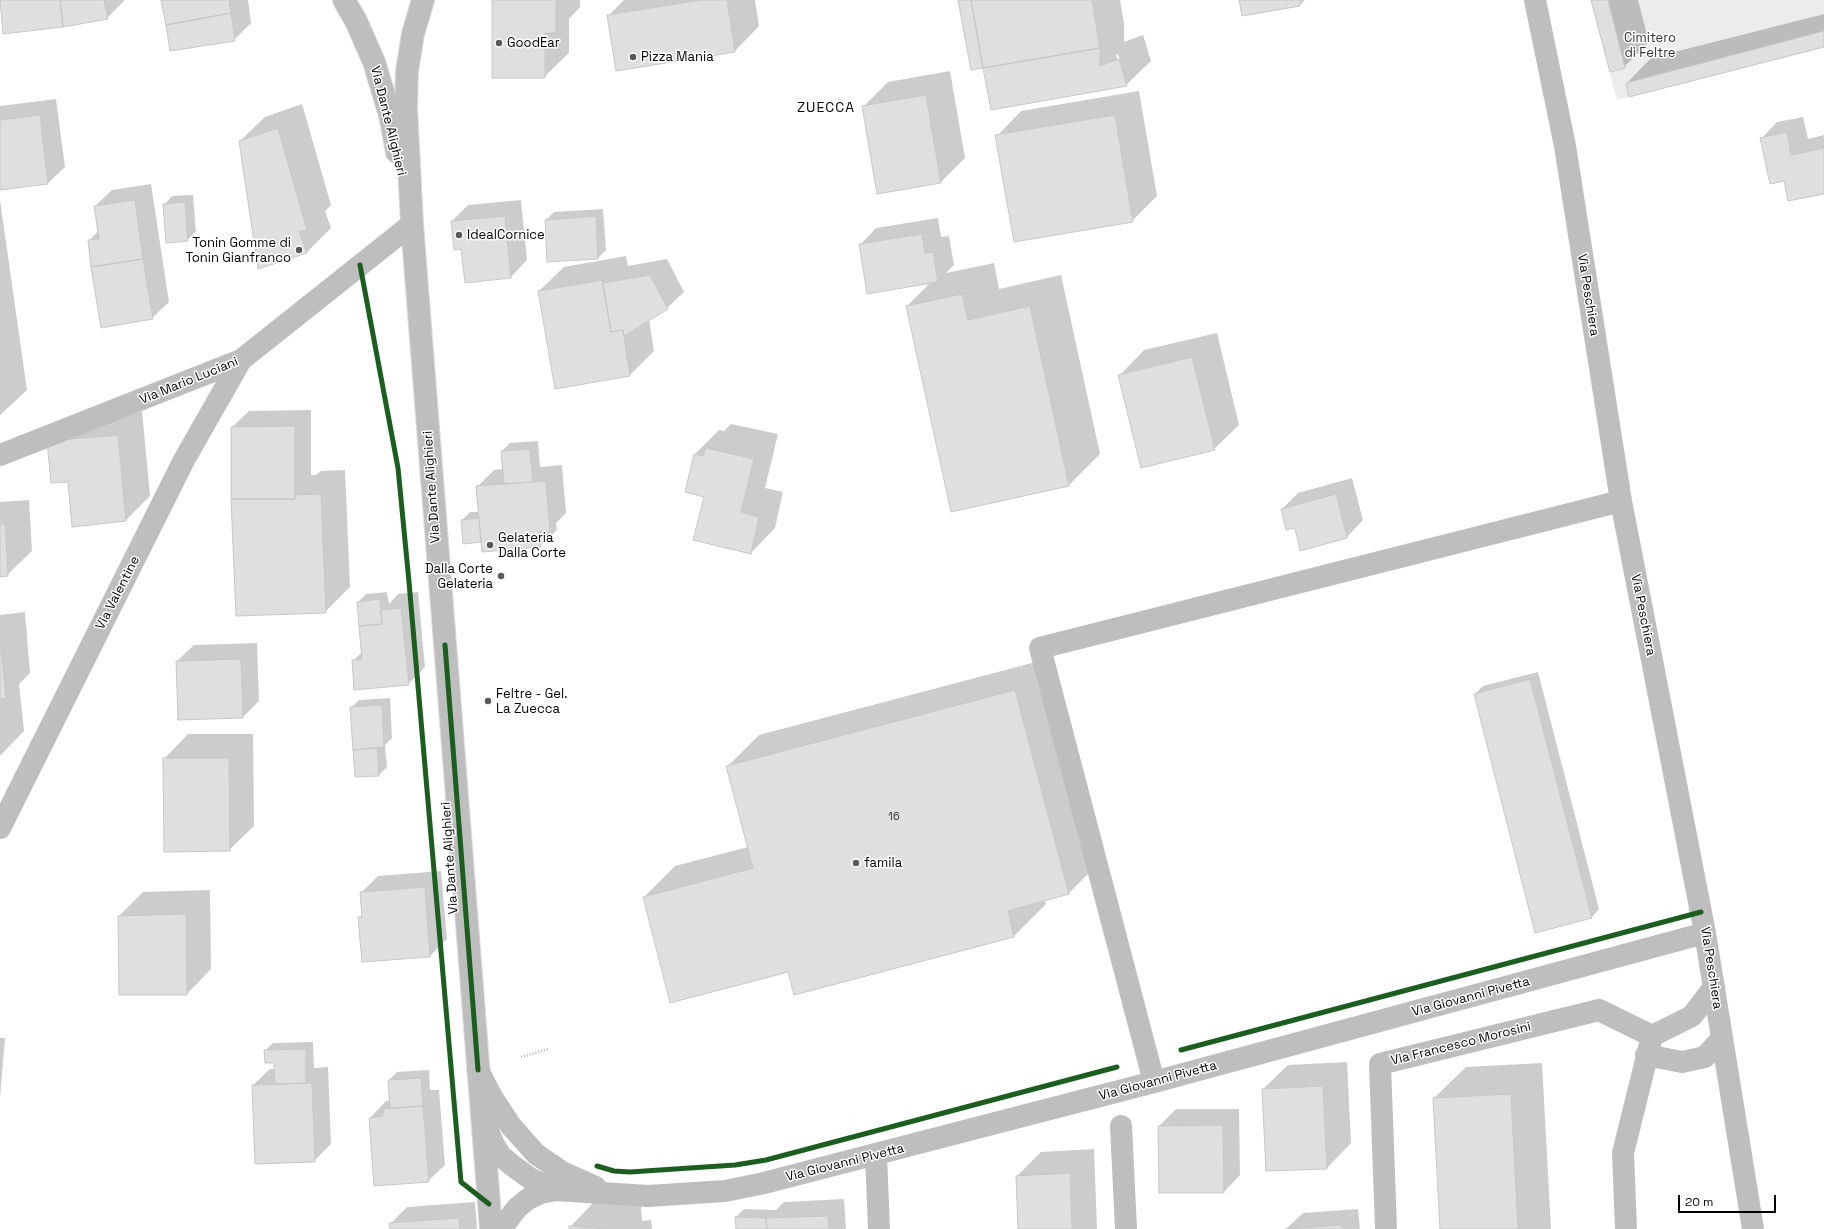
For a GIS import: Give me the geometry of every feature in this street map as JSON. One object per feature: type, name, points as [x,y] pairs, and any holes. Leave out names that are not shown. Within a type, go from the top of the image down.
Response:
[{"type":"street","name":"Via Dante Alighieri","points":[[344,0],[356,21],[374,62],[390,115],[412,224]]},
{"type":"street","name":"Via Dante Alighieri","points":[[423,0],[413,34],[407,71],[406,107],[412,224],[491,1229]]},
{"type":"street","name":"Via Peschiera","points":[[1535,0],[1565,146],[1621,501],[1705,933],[1753,1229]]},
{"type":"street","name":"Via Mario Luciani","points":[[0,455],[241,360],[412,224]]},
{"type":"street","name":"Via Valentine","points":[[0,828],[184,460],[241,360]]},
{"type":"street","points":[[1154,1082],[1040,648],[1621,501]]},
{"type":"street","name":"Via Giovanni Pivetta","points":[[501,1229],[517,1208],[528,1199],[541,1193],[555,1190],[606,1192],[648,1196],[725,1191],[764,1183],[1154,1082],[1705,933]]},
{"type":"street","points":[[1626,1229],[1623,1153],[1649,1045],[1692,1016],[1714,987]]},
{"type":"street","name":"Via Francesco Morosini","points":[[1386,1229],[1380,1064],[1599,1010],[1649,1045]]},
{"type":"street","points":[[1649,1045],[1682,1062],[1705,1057],[1722,1038]]},
{"type":"street","name":"Via Giovanni Pivetta","points":[[478,1070],[492,1097],[512,1126],[536,1154],[562,1172],[606,1192]]},
{"type":"street","points":[[482,1113],[493,1143],[501,1156],[531,1179],[555,1190]]},
{"type":"street","points":[[1121,1126],[1126,1229]]},
{"type":"street","points":[[876,1155],[879,1229]]},
{"type":"path","points":[[522,1057],[549,1049]]},
{"type":"green space","name":"Cimitero di Feltre","points":[[1591,0],[1824,0],[1824,47],[1617,100]]},
{"type":"building","points":[[0,0],[60,0],[63,27],[3,34]]},
{"type":"building","points":[[60,0],[104,0],[108,19],[63,27]]},
{"type":"building","points":[[161,0],[229,0],[231,13],[166,25]]},
{"type":"building","points":[[492,0],[556,0],[556,33],[545,33],[545,78],[492,78]]},
{"type":"building","points":[[701,0],[727,0],[735,52],[616,71],[607,15]]},
{"type":"building","points":[[958,0],[971,0],[983,68],[971,70]]},
{"type":"building","points":[[971,0],[1092,0],[1100,48],[983,68]]},
{"type":"building","points":[[1239,0],[1300,0],[1300,6],[1242,16]]},
{"type":"building","points":[[1591,0],[1608,0],[1625,68],[1610,72]]},
{"type":"building","points":[[231,13],[235,41],[170,51],[166,25]]},
{"type":"building","points":[[1824,31],[1824,47],[1629,97],[1626,83]]},
{"type":"building","points":[[1100,48],[1100,66],[1119,59],[1127,86],[991,110],[983,68]]},
{"type":"building","points":[[926,95],[941,183],[877,194],[862,106]]},
{"type":"building","points":[[40,115],[48,184],[0,190],[0,120]]},
{"type":"building","points":[[1115,115],[1133,222],[1014,242],[995,135]]},
{"type":"building","points":[[278,128],[307,230],[299,231],[307,253],[258,269],[239,141]]},
{"type":"building","points":[[1787,132],[1791,155],[1824,148],[1824,194],[1788,201],[1784,181],[1770,184],[1760,138]]},
{"type":"building","points":[[135,200],[143,259],[91,267],[88,240],[99,239],[94,206]]},
{"type":"building","points":[[185,202],[188,241],[166,243],[163,204]]},
{"type":"building","points":[[505,216],[511,278],[465,283],[461,249],[454,250],[451,221]]},
{"type":"building","points":[[596,216],[598,259],[547,262],[545,220]]},
{"type":"building","points":[[922,234],[925,253],[933,252],[938,282],[867,294],[859,244]]},
{"type":"building","points":[[143,259],[153,319],[101,328],[91,267]]},
{"type":"building","points":[[650,275],[668,309],[624,336],[623,330],[611,332],[603,283]]},
{"type":"building","points":[[602,280],[611,332],[623,330],[630,376],[555,389],[538,291]]},
{"type":"building","points":[[962,294],[968,320],[1030,306],[1069,486],[951,512],[906,306]]},
{"type":"building","points":[[1192,357],[1215,450],[1141,468],[1118,375]]},
{"type":"building","points":[[295,426],[295,499],[231,499],[231,427]]},
{"type":"building","points":[[118,435],[126,521],[72,527],[68,482],[51,483],[47,441]]},
{"type":"building","points":[[706,448],[754,459],[741,512],[759,517],[751,554],[693,540],[704,497],[685,492],[694,454],[703,456]]},
{"type":"building","points":[[530,449],[533,482],[504,484],[501,451]]},
{"type":"building","points":[[546,481],[550,531],[539,531],[541,547],[482,552],[476,486]]},
{"type":"building","points":[[321,494],[326,613],[236,616],[231,499],[295,499],[295,495]]},
{"type":"building","points":[[1336,494],[1347,538],[1300,551],[1295,528],[1286,530],[1281,509]]},
{"type":"building","points":[[479,518],[481,542],[463,544],[461,520]]},
{"type":"building","points":[[0,524],[5,524],[8,576],[0,577]]},
{"type":"building","points":[[380,599],[382,624],[359,626],[357,602]]},
{"type":"building","points":[[401,608],[409,685],[354,690],[352,660],[362,660],[359,626],[382,624],[381,610]]},
{"type":"building","points":[[0,636],[6,698],[0,699]]},
{"type":"building","points":[[241,659],[243,718],[178,720],[176,661]]},
{"type":"building","points":[[1530,679],[1592,918],[1535,933],[1474,694]]},
{"type":"building","points":[[1015,690],[1069,894],[1008,911],[1014,937],[794,995],[788,972],[670,1003],[643,897],[753,868],[726,766]]},
{"type":"building","points":[[382,705],[384,747],[353,750],[350,707]]},
{"type":"building","points":[[377,748],[379,776],[355,777],[353,750]]},
{"type":"building","points":[[163,758],[229,758],[230,851],[164,852]]},
{"type":"building","points":[[425,887],[430,957],[362,962],[358,917],[362,917],[360,892]]},
{"type":"building","points":[[186,914],[187,995],[119,995],[118,916]]},
{"type":"building","points":[[306,1049],[306,1083],[275,1084],[274,1063],[265,1063],[264,1050]]},
{"type":"building","points":[[421,1078],[423,1106],[390,1108],[388,1080]]},
{"type":"building","points":[[312,1083],[315,1162],[255,1164],[252,1085]]},
{"type":"building","points":[[1323,1086],[1327,1169],[1266,1171],[1262,1089]]},
{"type":"building","points":[[1511,1094],[1518,1229],[1440,1229],[1433,1098]]},
{"type":"building","points":[[423,1106],[429,1182],[374,1186],[369,1118],[383,1116],[383,1109]]},
{"type":"building","points":[[1223,1125],[1224,1193],[1159,1193],[1158,1126]]},
{"type":"building","points":[[1070,1173],[1072,1229],[1018,1229],[1016,1176]]},
{"type":"building","points":[[828,1216],[829,1229],[767,1229],[766,1218]]},
{"type":"building","points":[[735,1217],[766,1218],[767,1229],[736,1229]]},
{"type":"building","points":[[459,1218],[460,1229],[390,1229],[389,1223]]},
{"type":"building","points":[[1342,1225],[1342,1229],[1285,1229]]},
{"type":"building","points":[[569,1226],[607,1229],[569,1229]]},
{"type":"cycle path","points":[[360,265],[398,468],[461,1182],[489,1204]]},
{"type":"cycle path","points":[[445,645],[478,1070]]},
{"type":"cycle path","points":[[1181,1050],[1701,912]]},
{"type":"cycle path","points":[[597,1166],[614,1171],[630,1172],[735,1165],[766,1160],[1117,1067]]},
{"type":"place","name":"GoodEar","points":[[499,43]]},
{"type":"place","name":"Pizza Mania","points":[[633,57]]},
{"type":"place","name":"IdealCornice","points":[[459,235]]},
{"type":"place","name":"Tonin Gomme di Tonin Gianfranco","points":[[299,250]]},
{"type":"place","name":"Gelateria Dalla Corte","points":[[490,545]]},
{"type":"place","name":"Dalla Corte Gelateria","points":[[501,576]]},
{"type":"place","name":"Feltre - Gel. La Zuecca","points":[[488,701]]},
{"type":"place","name":"famila","points":[[856,863]]},
{"type":"district","name":"ZUECCA","points":[[826,108]]}]
